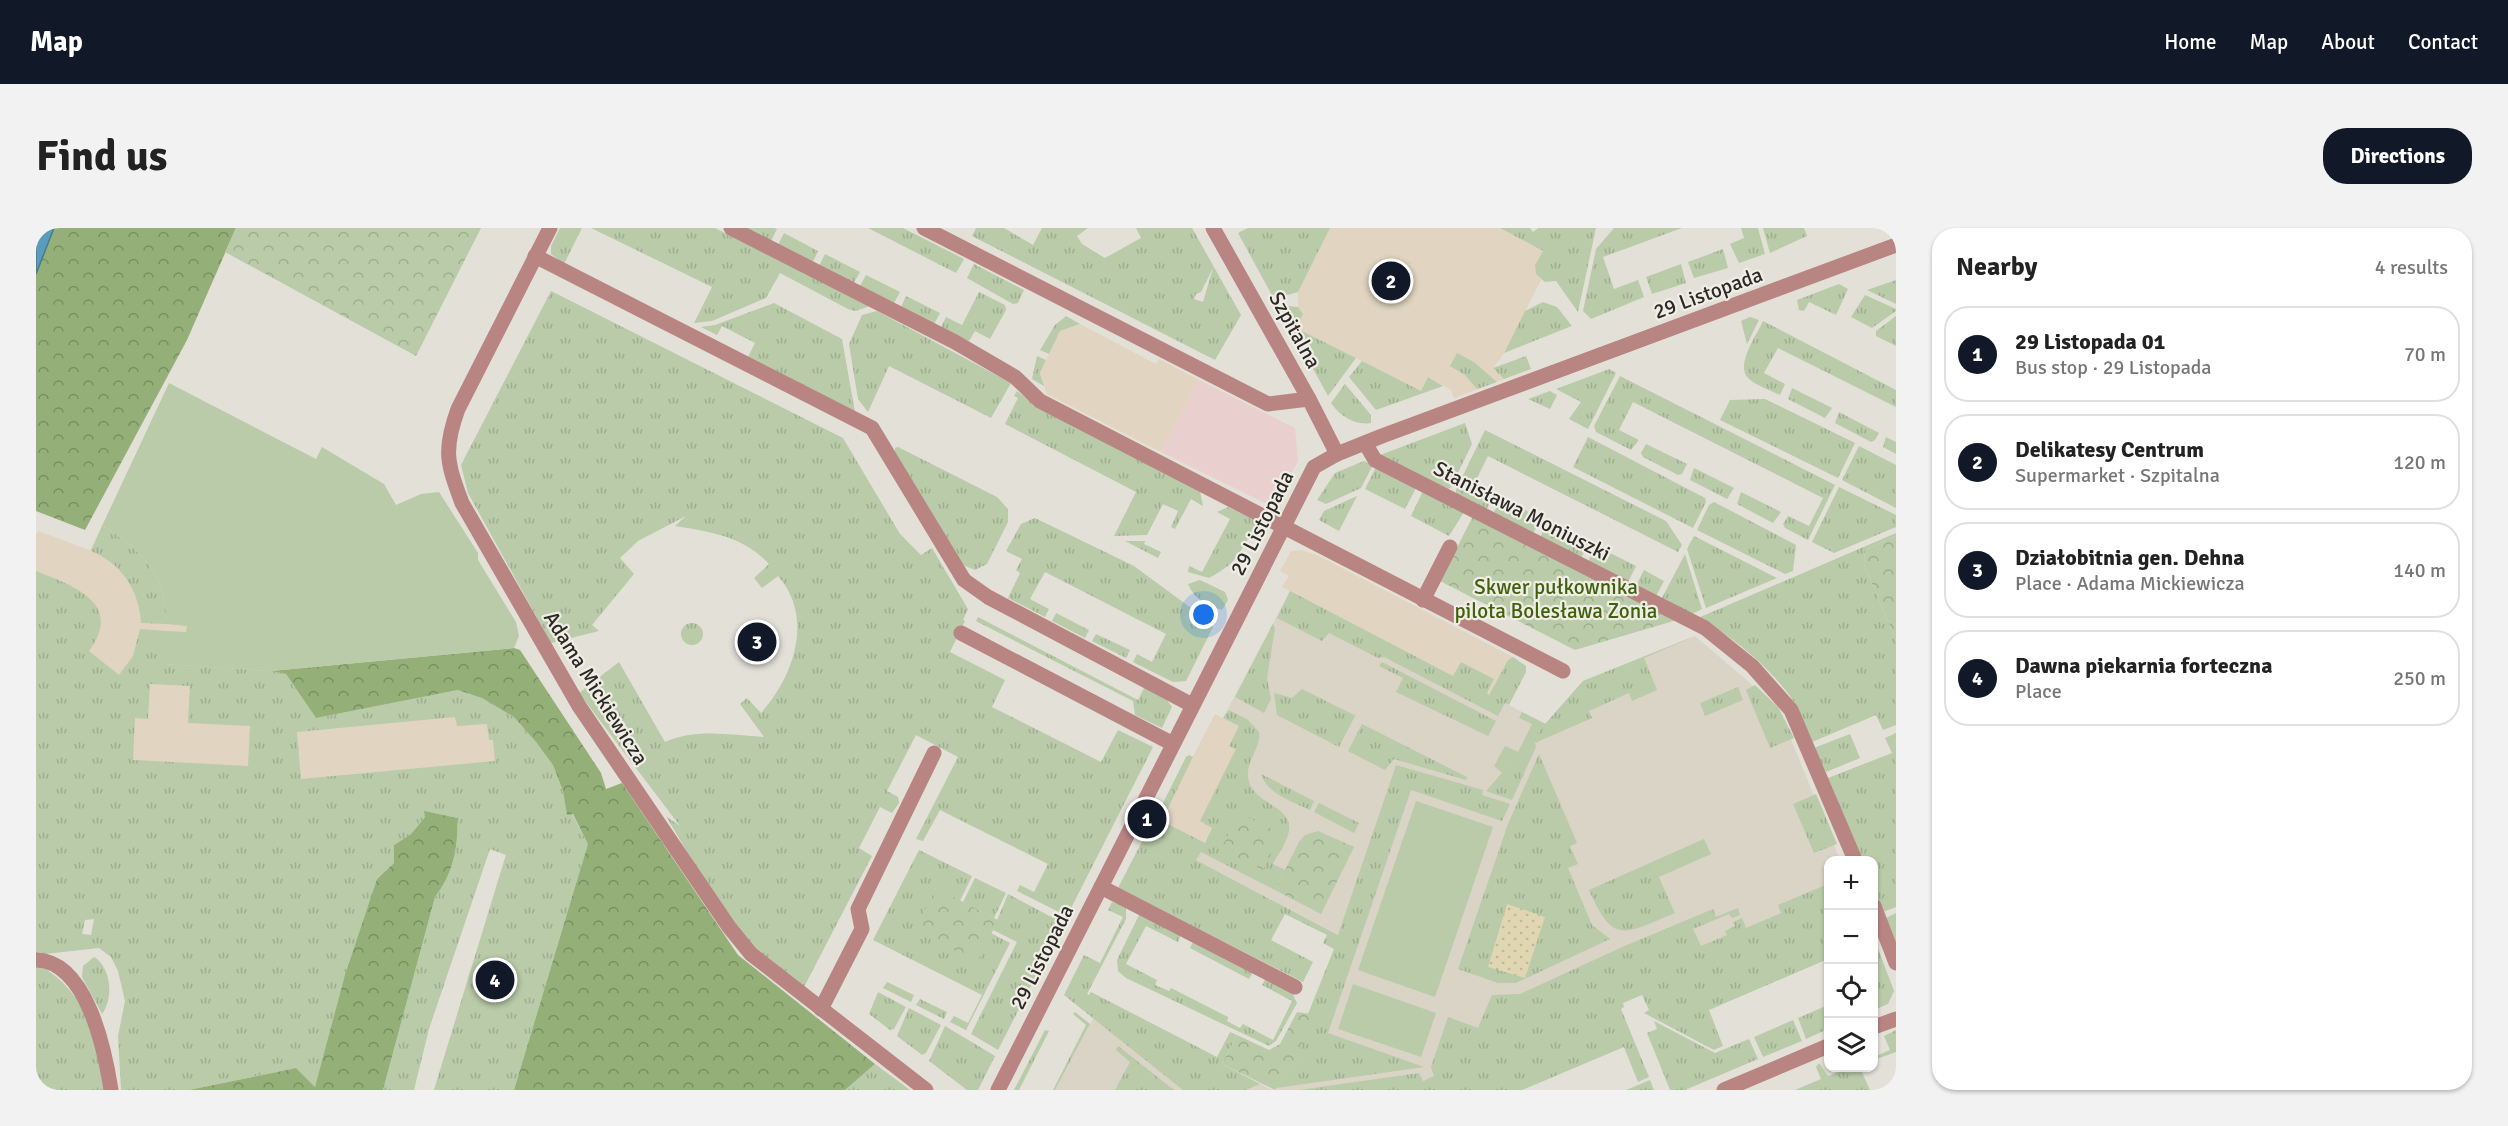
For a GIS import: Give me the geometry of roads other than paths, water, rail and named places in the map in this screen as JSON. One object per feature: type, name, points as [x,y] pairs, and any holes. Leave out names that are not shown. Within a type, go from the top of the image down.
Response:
[{"type":"street","name":"Adama Mickiewicza","points":[[550,228],[458,409],[447,438],[449,461],[459,495],[535,633],[579,706],[729,927],[751,954],[926,1090]]},
{"type":"street","points":[[731,228],[955,342],[1015,377],[1040,402],[1563,672]]},
{"type":"street","points":[[924,228],[1268,404],[1309,399]]},
{"type":"street","name":"Szpitalna","points":[[1220,230],[1337,454]]},
{"type":"street","name":"29 Listopada","points":[[998,1090],[1314,467],[1337,454],[1365,443],[1896,245]]},
{"type":"street","points":[[535,256],[872,428],[964,580],[988,597],[1192,705]]},
{"type":"street","name":"Stanisława Moniuszki","points":[[1365,443],[1375,460],[1705,628],[1752,666],[1791,710],[1853,856]]},
{"type":"street","points":[[1423,600],[1450,547]]},
{"type":"street","points":[[962,633],[1173,744]]},
{"type":"street","points":[[821,1009],[862,929],[858,909],[934,753]]},
{"type":"street","points":[[1101,887],[1295,987]]},
{"type":"street","points":[[1876,910],[1896,963]]},
{"type":"street","points":[[36,960],[58,967],[73,980],[96,1020],[111,1090]]},
{"type":"street","points":[[1878,1026],[1896,1019]]},
{"type":"street","points":[[1724,1090],[1824,1048]]},
{"type":"water","points":[[36,228],[54,228],[36,274]]},
{"type":"place","name":"Delikatesy Centrum","points":[[1391,281]]},
{"type":"place","name":"Działobitnia gen. Dehna","points":[[757,642]]},
{"type":"place","name":"29 Listopada 01","points":[[1147,819]]},
{"type":"place","name":"Dawna piekarnia forteczna","points":[[495,980]]},
{"type":"park label","name":"Skwer pułkownika pilota Bolesława Zonia","points":[[1556,599]]}]
